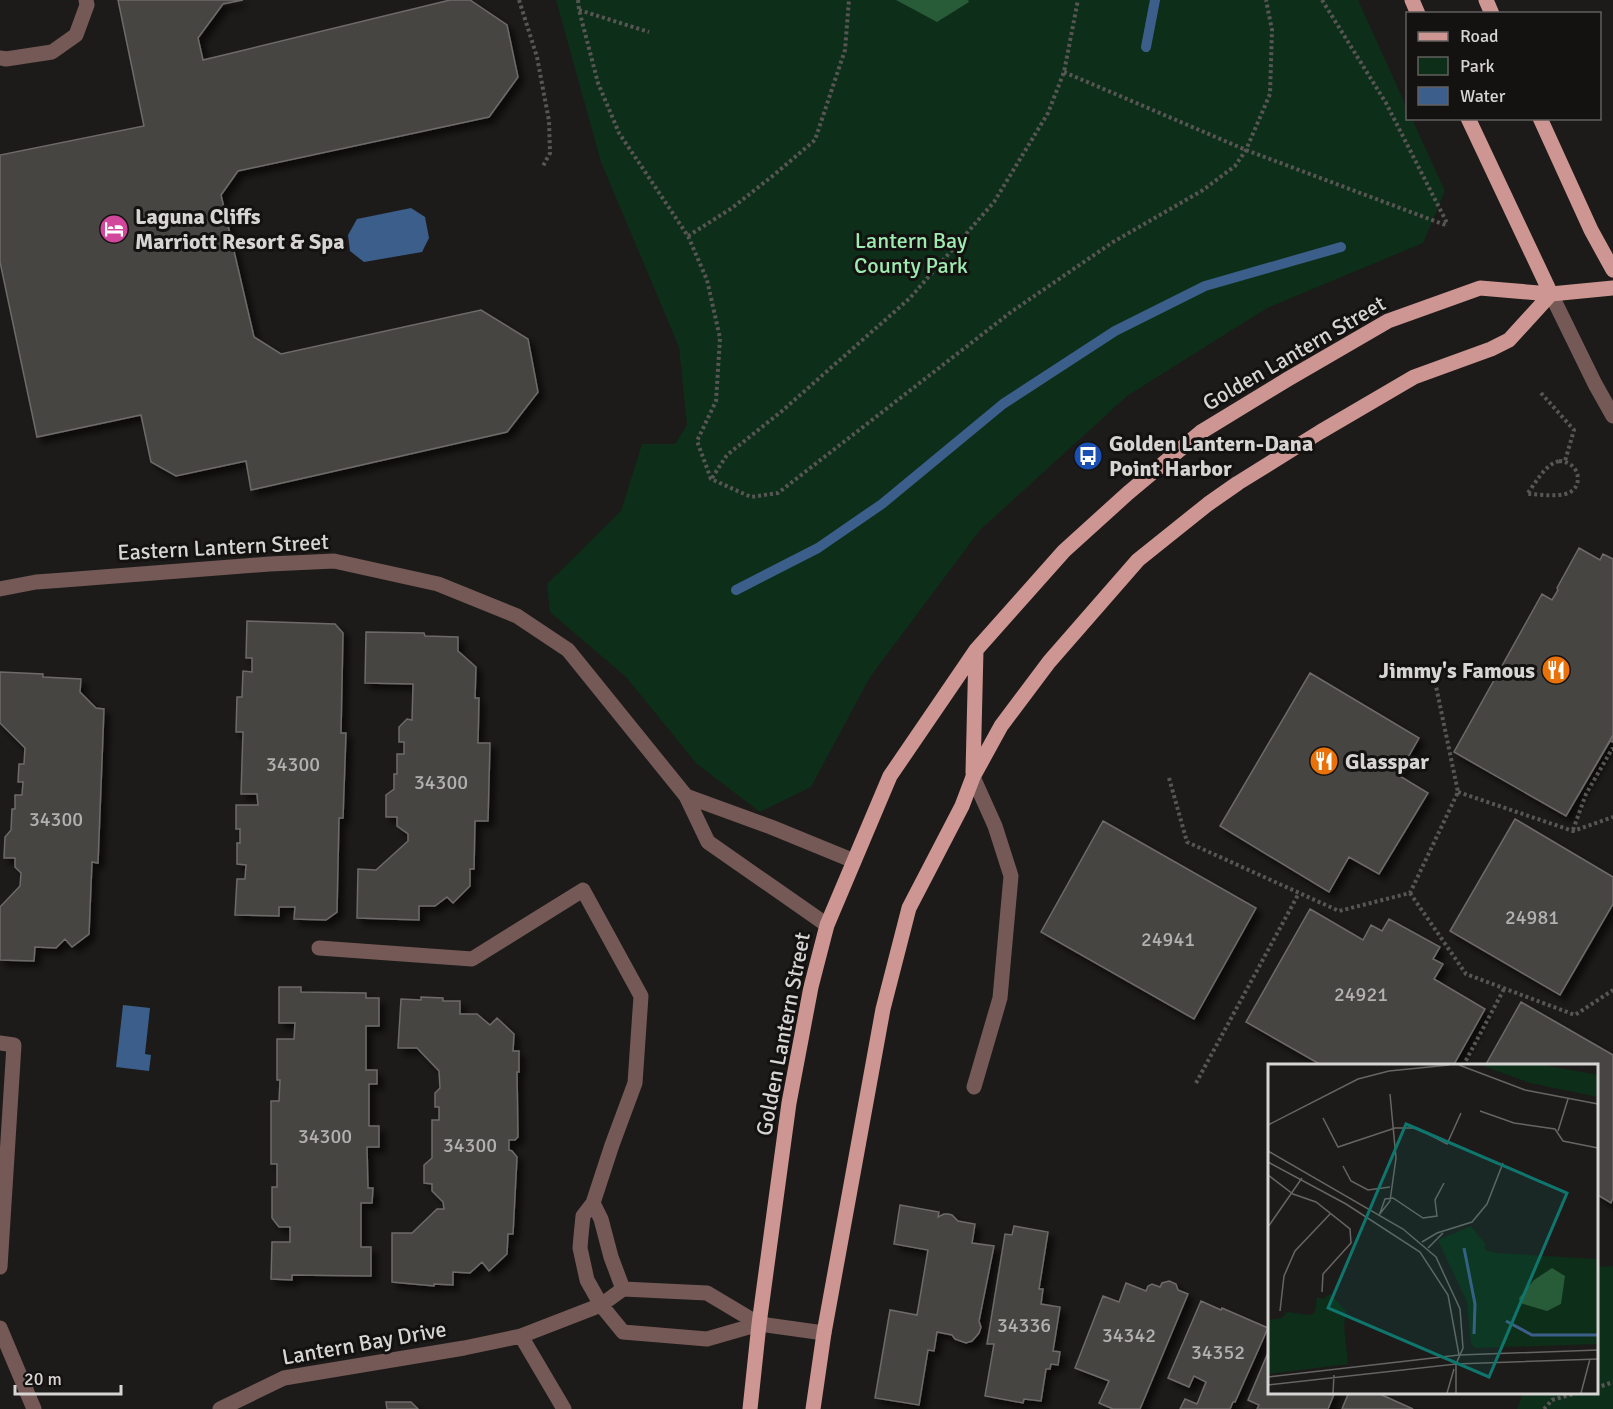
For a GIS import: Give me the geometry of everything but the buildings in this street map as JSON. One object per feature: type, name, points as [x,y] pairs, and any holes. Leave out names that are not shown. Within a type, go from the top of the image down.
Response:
[{"type":"main road","points":[[813,1409],[883,1009],[909,908],[962,806],[973,777],[1001,726],[1049,662],[1138,560],[1208,504],[1320,432],[1414,377],[1491,349],[1509,340],[1551,294],[1469,120]]},
{"type":"main road","points":[[1541,120],[1591,230],[1613,270]]},
{"type":"main road","name":"Golden Lantern Street","points":[[750,1409],[759,1324],[789,1103],[812,987],[827,926],[890,776],[976,651],[1064,550],[1202,432],[1388,321],[1480,288],[1551,294],[1613,288]]},
{"type":"main road","points":[[973,777],[976,651]]},
{"type":"street","points":[[0,58],[52,52],[76,35],[87,5],[86,0]]},
{"type":"street","points":[[1551,294],[1613,416]]},
{"type":"street","name":"Eastern Lantern Street","points":[[0,589],[55,580],[334,561],[438,584],[517,616],[568,650],[686,796],[708,842],[827,926]]},
{"type":"street","points":[[973,777],[995,826],[1011,876],[1000,998],[974,1087]]},
{"type":"street","points":[[686,796],[854,861]]},
{"type":"street","points":[[319,948],[472,959],[583,891],[641,996],[635,1083],[593,1203],[583,1216],[580,1248],[587,1280],[601,1305],[623,1332],[707,1339],[759,1324]]},
{"type":"street","points":[[0,1043],[14,1046],[0,1267]]},
{"type":"street","points":[[593,1203],[602,1219],[611,1257],[623,1289],[707,1293],[759,1324],[825,1333]]},
{"type":"street","name":"Lantern Bay Drive","points":[[220,1409],[284,1378],[464,1348],[521,1336],[601,1305],[623,1289]]},
{"type":"street","points":[[0,1328],[34,1409]]},
{"type":"street","points":[[521,1336],[564,1409]]},
{"type":"path","points":[[519,0],[537,57],[549,121],[550,153],[543,166]]},
{"type":"path","points":[[578,0],[598,83],[618,133],[687,236],[707,280],[720,338],[716,401],[697,441],[711,479],[751,497],[778,493],[1011,312],[1113,242],[1203,190],[1235,166],[1246,150],[1269,94],[1272,30],[1266,0]]},
{"type":"path","points":[[687,236],[732,208],[815,140],[845,50],[849,0]]},
{"type":"path","points":[[711,479],[727,455],[782,411],[910,298],[994,202],[1048,113],[1064,72],[1078,0]]},
{"type":"path","points":[[1064,72],[1246,150],[1448,226],[1386,103],[1322,0]]},
{"type":"path","points":[[579,10],[649,32]]},
{"type":"path","points":[[1540,393],[1574,430],[1565,461]]},
{"type":"path","points":[[1559,460],[1565,461],[1577,470],[1577,485],[1572,491],[1565,494],[1527,495],[1552,463],[1559,460]]},
{"type":"path","points":[[1410,893],[1458,792],[1433,672]]},
{"type":"path","points":[[1573,831],[1587,794],[1613,749]]},
{"type":"path","points":[[1169,778],[1187,843],[1339,911],[1410,893]]},
{"type":"path","points":[[1458,792],[1573,831],[1613,817]]},
{"type":"path","points":[[1196,1083],[1299,893]]},
{"type":"path","points":[[1410,893],[1466,974],[1575,1015],[1613,990]]},
{"type":"path","points":[[1464,1064],[1504,989]]},
{"type":"path","points":[[1598,1387],[1613,1383]]},
{"type":"path","points":[[1544,1409],[1552,1400],[1573,1394]]},
{"type":"green space","name":"Lantern Bay County Park","points":[[556,0],[1358,0],[1406,106],[1406,120],[1412,120],[1445,191],[1423,243],[1267,308],[1127,396],[980,530],[870,677],[811,787],[760,812],[697,764],[626,677],[550,612],[547,584],[621,511],[642,444],[675,444],[687,425],[679,347],[601,162]]},
{"type":"green space","points":[[896,0],[968,0],[969,2],[937,22]]},
{"type":"green space","points":[[1613,1266],[1613,1409],[1517,1409],[1523,1394],[1598,1394],[1598,1267]]},
{"type":"water","points":[[411,208],[425,217],[429,238],[422,252],[364,262],[350,251],[348,235],[357,219]]},
{"type":"water","points":[[123,1005],[150,1008],[145,1054],[151,1055],[149,1071],[116,1067]]},
{"type":"waterway","points":[[1146,47],[1155,0]]},
{"type":"waterway","points":[[736,590],[818,548],[882,504],[1003,404],[1115,331],[1205,286],[1341,247]]},
{"type":"place","name":"Laguna Cliffs Marriott Resort & Spa","points":[[114,229]]},
{"type":"place","name":"Golden Lantern-Dana Point Harbor","points":[[1088,456]]},
{"type":"place","name":"Jimmy's Famous","points":[[1556,670]]},
{"type":"place","name":"Glasspar","points":[[1324,761]]}]
